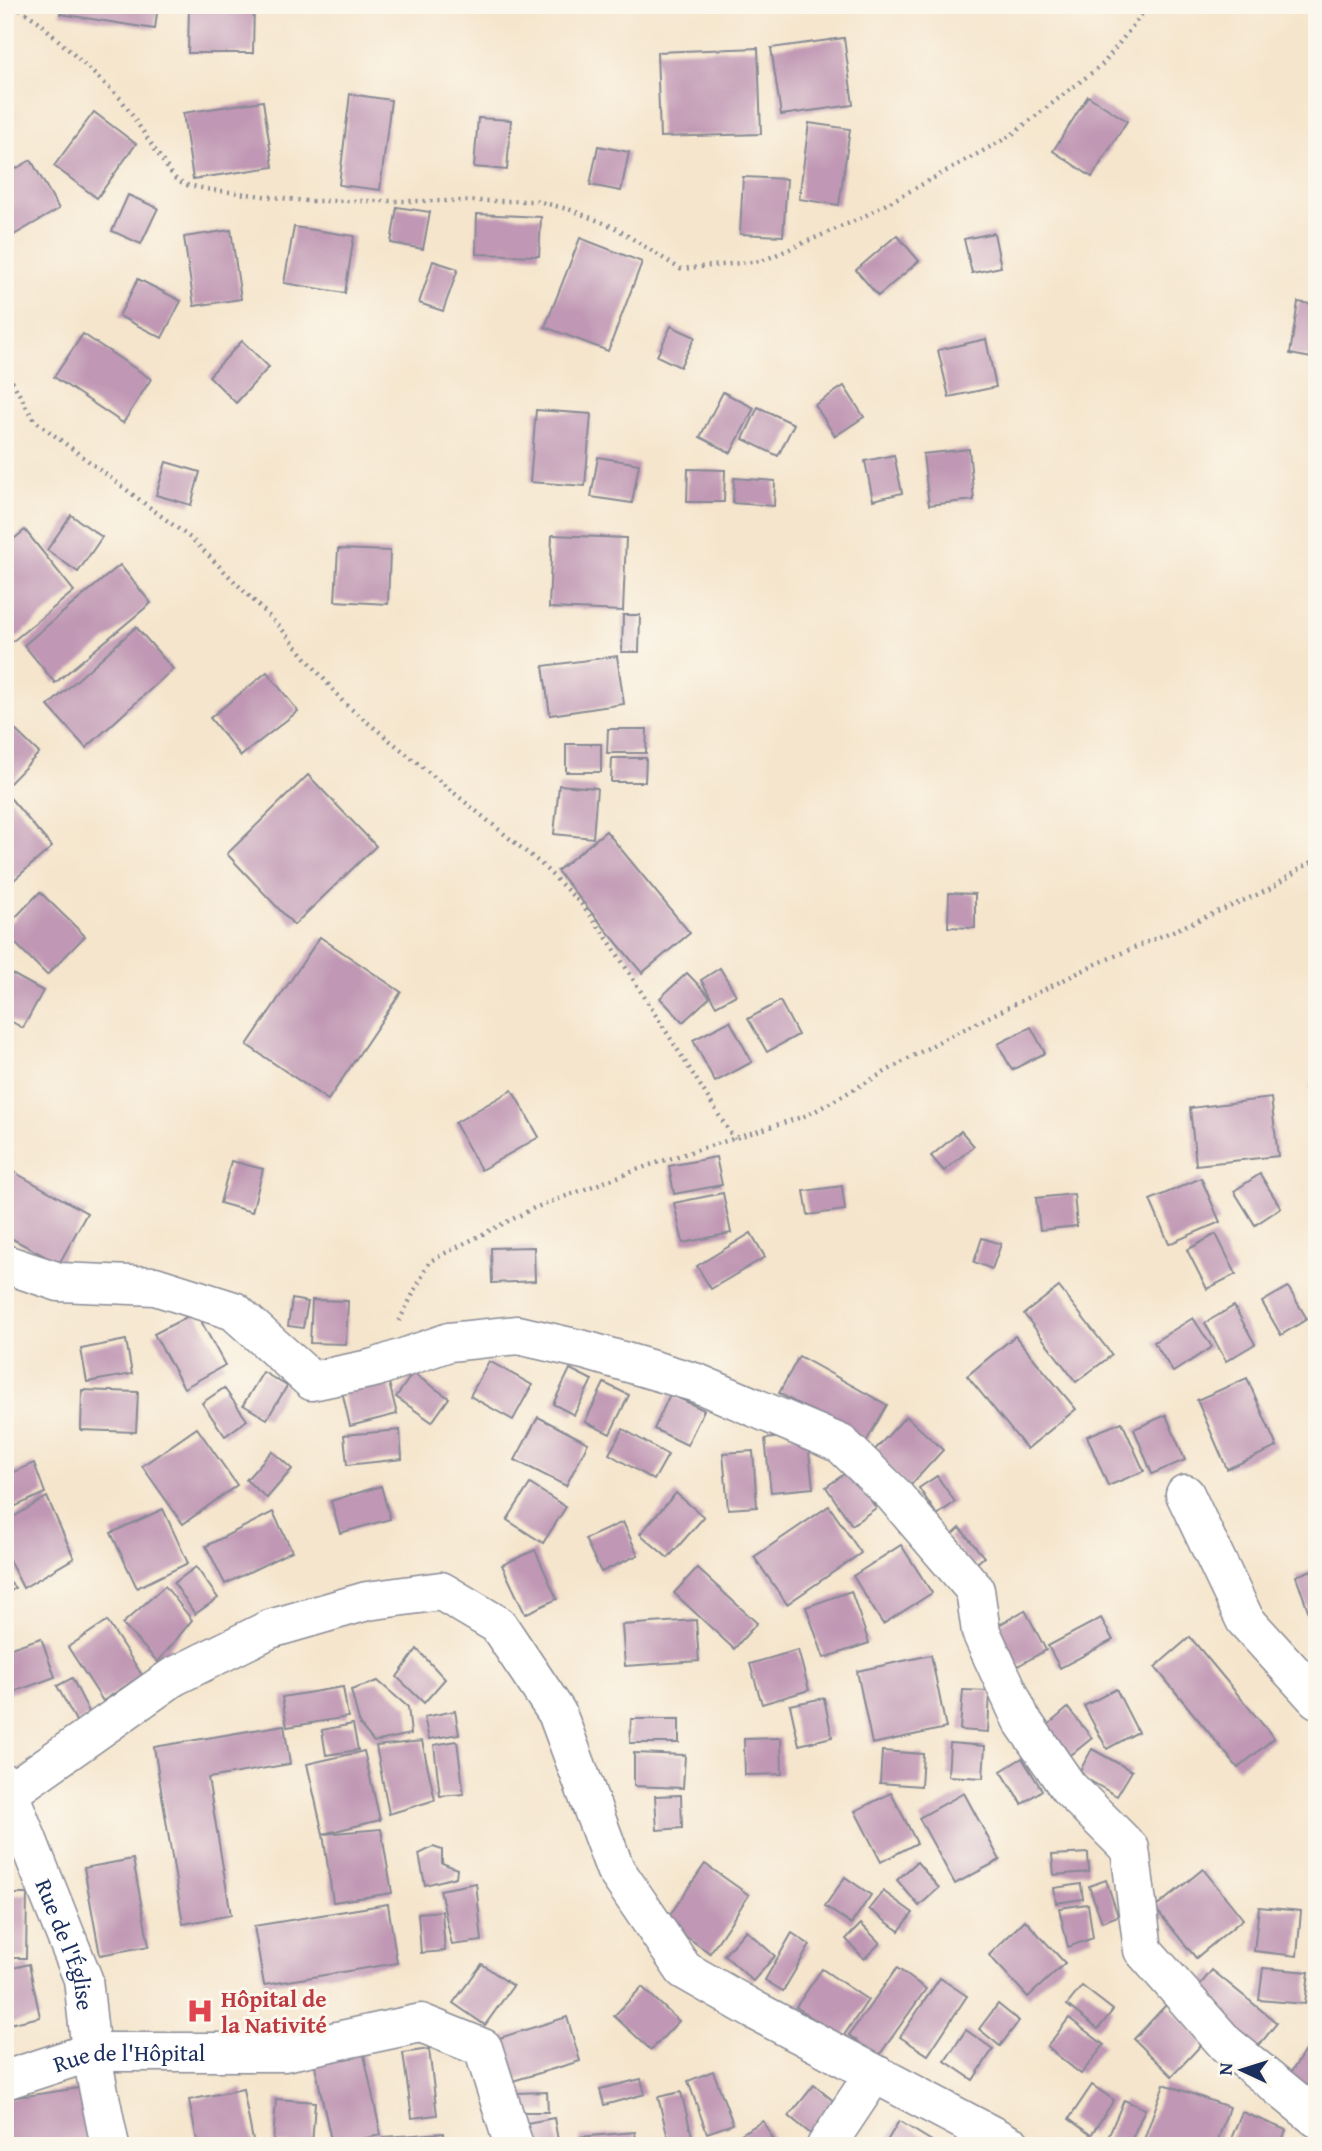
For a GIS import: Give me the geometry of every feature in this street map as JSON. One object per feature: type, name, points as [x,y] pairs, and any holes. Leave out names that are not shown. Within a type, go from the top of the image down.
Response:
[{"type":"street","points":[[5,1264],[58,1282],[155,1286],[234,1311],[312,1381],[374,1368],[449,1342],[518,1335],[588,1351],[697,1382],[841,1444],[893,1494],[975,1590],[981,1632],[1021,1719],[1068,1787],[1130,1849],[1143,1950],[1226,2044],[1317,2118]]},
{"type":"street","points":[[1185,1494],[1245,1620],[1317,1699]]},
{"type":"street","points":[[7,1787],[173,1677],[270,1629],[367,1601],[440,1591],[498,1625],[557,1713],[615,1869],[684,1970],[754,2010],[1012,2146]]},
{"type":"street","name":"Rue de l'Église","points":[[7,1787],[83,1979],[91,2052],[110,2146]]},
{"type":"street","name":"Rue de l'Hôpital","points":[[5,2080],[91,2052],[285,2052],[421,2024],[483,2048],[514,2146]]},
{"type":"street","points":[[826,2146],[874,2074]]},
{"type":"path","points":[[14,5],[38,22],[121,99],[171,173],[187,185],[306,201],[537,201],[571,209],[614,227],[681,269],[762,261],[861,218],[1010,136],[1103,64],[1149,5]]},
{"type":"path","points":[[5,369],[34,420],[193,540],[280,627],[344,703],[541,864],[582,905],[610,941],[734,1139]]},
{"type":"path","points":[[374,1368],[430,1261],[534,1208],[650,1165],[808,1115],[942,1040],[1094,965],[1268,890],[1317,858]]},
{"type":"building","points":[[62,5],[158,5],[155,29],[60,14]]},
{"type":"building","points":[[189,5],[254,5],[253,53],[188,53]]},
{"type":"building","points":[[844,38],[853,105],[781,115],[771,48]]},
{"type":"building","points":[[758,48],[761,134],[660,137],[657,52]]},
{"type":"building","points":[[350,94],[391,100],[380,190],[339,185]]},
{"type":"building","points":[[1088,96],[1127,121],[1092,177],[1053,151]]},
{"type":"building","points":[[263,101],[273,167],[193,179],[183,113]]},
{"type":"building","points":[[94,112],[136,144],[97,198],[54,166]]},
{"type":"building","points":[[478,118],[511,120],[507,170],[474,167]]},
{"type":"building","points":[[809,123],[850,129],[839,205],[799,199]]},
{"type":"building","points":[[598,146],[629,152],[621,191],[590,185]]},
{"type":"building","points":[[31,160],[59,209],[5,240],[5,175]]},
{"type":"building","points":[[743,177],[787,179],[783,236],[740,234]]},
{"type":"building","points":[[128,195],[158,208],[141,244],[112,231]]},
{"type":"building","points":[[397,207],[430,212],[423,249],[391,243]]},
{"type":"building","points":[[477,214],[541,217],[539,256],[476,254]]},
{"type":"building","points":[[294,227],[354,236],[345,293],[284,283]]},
{"type":"building","points":[[231,230],[241,299],[194,306],[184,237]]},
{"type":"building","points":[[994,233],[1001,267],[972,273],[964,239]]},
{"type":"building","points":[[897,235],[919,261],[878,296],[856,270]]},
{"type":"building","points":[[580,238],[642,262],[608,351],[545,327]]},
{"type":"building","points":[[433,261],[458,269],[443,311],[419,303]]},
{"type":"building","points":[[138,279],[181,301],[162,338],[119,316]]},
{"type":"building","points":[[1298,302],[1317,305],[1317,359],[1290,354]]},
{"type":"building","points":[[671,326],[695,337],[680,367],[657,356]]},
{"type":"building","points":[[83,334],[151,379],[123,423],[54,377]]},
{"type":"building","points":[[986,339],[996,387],[949,397],[938,350]]},
{"type":"building","points":[[242,341],[269,367],[236,403],[209,376]]},
{"type":"building","points":[[844,386],[864,417],[835,436],[815,405]]},
{"type":"building","points":[[723,392],[754,408],[731,453],[700,437]]},
{"type":"building","points":[[758,407],[794,424],[778,456],[743,439]]},
{"type":"building","points":[[536,410],[591,414],[585,486],[530,482]]},
{"type":"building","points":[[969,449],[974,500],[929,505],[923,454]]},
{"type":"building","points":[[894,455],[902,493],[873,500],[865,461]]},
{"type":"building","points":[[598,457],[639,464],[632,503],[591,497]]},
{"type":"building","points":[[166,462],[200,472],[191,505],[156,495]]},
{"type":"building","points":[[688,469],[725,470],[724,502],[687,502]]},
{"type":"building","points":[[734,478],[775,481],[774,506],[733,503]]},
{"type":"building","points":[[71,515],[102,537],[78,572],[47,550]]},
{"type":"building","points":[[25,530],[74,591],[7,646],[5,546]]},
{"type":"building","points":[[552,535],[626,538],[623,611],[549,608]]},
{"type":"building","points":[[338,549],[390,551],[388,604],[335,601]]},
{"type":"building","points":[[120,565],[151,603],[55,683],[24,645]]},
{"type":"building","points":[[623,615],[640,615],[639,652],[622,652]]},
{"type":"building","points":[[136,627],[173,669],[86,748],[48,706]]},
{"type":"building","points":[[617,656],[624,704],[550,715],[543,666]]},
{"type":"building","points":[[267,672],[298,711],[241,756],[210,718]]},
{"type":"building","points":[[5,720],[39,753],[10,783],[5,779]]},
{"type":"building","points":[[608,729],[647,729],[646,753],[607,753]]},
{"type":"building","points":[[566,744],[601,744],[601,772],[566,772]]},
{"type":"building","points":[[612,758],[646,758],[645,782],[611,782]]},
{"type":"building","points":[[308,775],[376,846],[294,925],[227,854]]},
{"type":"building","points":[[559,785],[597,788],[593,838],[554,834]]},
{"type":"building","points":[[5,792],[52,847],[7,886],[5,885]]},
{"type":"building","points":[[606,831],[690,933],[642,973],[557,871]]},
{"type":"building","points":[[40,892],[85,936],[47,975],[5,933],[5,928]]},
{"type":"building","points":[[949,893],[975,894],[975,928],[948,927]]},
{"type":"building","points":[[320,937],[401,992],[328,1100],[247,1045]]},
{"type":"building","points":[[720,968],[736,995],[716,1006],[701,980]]},
{"type":"building","points":[[5,970],[43,991],[23,1028],[5,1018]]},
{"type":"building","points":[[687,973],[710,997],[683,1022],[660,998]]},
{"type":"building","points":[[780,1001],[798,1035],[767,1052],[748,1019]]},
{"type":"building","points":[[730,1021],[752,1062],[715,1082],[693,1040]]},
{"type":"building","points":[[1031,1027],[1045,1053],[1012,1070],[998,1044]]},
{"type":"building","points":[[1317,1083],[1317,1108],[1316,1108],[1310,1085]]},
{"type":"building","points":[[512,1090],[539,1137],[481,1170],[455,1123]]},
{"type":"building","points":[[1271,1098],[1278,1156],[1196,1165],[1190,1108]]},
{"type":"building","points":[[961,1131],[974,1146],[944,1171],[931,1156]]},
{"type":"building","points":[[716,1157],[722,1185],[674,1194],[669,1166]]},
{"type":"building","points":[[231,1161],[263,1169],[252,1212],[220,1203]]},
{"type":"building","points":[[5,1167],[87,1213],[59,1264],[5,1235]]},
{"type":"building","points":[[1260,1174],[1281,1208],[1255,1225],[1234,1191]]},
{"type":"building","points":[[1201,1178],[1220,1222],[1169,1244],[1150,1200]]},
{"type":"building","points":[[842,1186],[845,1210],[808,1215],[804,1191]]},
{"type":"building","points":[[723,1193],[731,1233],[683,1243],[674,1203]]},
{"type":"building","points":[[1074,1194],[1077,1226],[1040,1230],[1036,1198]]},
{"type":"building","points":[[751,1233],[765,1257],[711,1289],[697,1266]]},
{"type":"building","points":[[1216,1234],[1236,1274],[1207,1289],[1187,1250]]},
{"type":"building","points":[[982,1238],[1001,1244],[992,1269],[974,1262]]},
{"type":"building","points":[[534,1247],[535,1281],[492,1283],[491,1248]]},
{"type":"building","points":[[1059,1287],[1112,1355],[1076,1382],[1024,1314]]},
{"type":"building","points":[[1288,1287],[1307,1319],[1281,1335],[1262,1302]]},
{"type":"building","points":[[292,1299],[308,1302],[303,1328],[288,1326]]},
{"type":"building","points":[[312,1300],[348,1301],[346,1344],[310,1343]]},
{"type":"building","points":[[1234,1306],[1255,1344],[1226,1361],[1205,1323]]},
{"type":"building","points":[[196,1312],[225,1365],[184,1388],[154,1334]]},
{"type":"building","points":[[1193,1318],[1212,1347],[1173,1372],[1154,1342]]},
{"type":"building","points":[[1015,1336],[1076,1409],[1027,1449],[967,1376]]},
{"type":"building","points":[[126,1340],[132,1374],[87,1382],[81,1349]]},
{"type":"building","points":[[799,1356],[887,1405],[866,1442],[779,1393]]},
{"type":"building","points":[[489,1361],[532,1385],[513,1420],[470,1396]]},
{"type":"building","points":[[570,1369],[592,1380],[574,1415],[553,1404]]},
{"type":"building","points":[[263,1372],[287,1386],[267,1419],[243,1405]]},
{"type":"building","points":[[413,1373],[449,1398],[432,1422],[396,1397]]},
{"type":"building","points":[[1247,1378],[1277,1447],[1227,1469],[1197,1400]]},
{"type":"building","points":[[388,1379],[397,1414],[350,1426],[342,1391]]},
{"type":"building","points":[[604,1383],[629,1395],[610,1434],[585,1422]]},
{"type":"building","points":[[224,1388],[247,1420],[225,1436],[202,1403]]},
{"type":"building","points":[[82,1390],[138,1392],[136,1432],[81,1430]]},
{"type":"building","points":[[670,1394],[704,1410],[687,1445],[654,1429]]},
{"type":"building","points":[[1166,1415],[1185,1460],[1152,1474],[1134,1429]]},
{"type":"building","points":[[906,1416],[943,1450],[909,1487],[872,1453]]},
{"type":"building","points":[[538,1417],[588,1443],[566,1486],[515,1460]]},
{"type":"building","points":[[1122,1422],[1144,1471],[1108,1486],[1087,1436]]},
{"type":"building","points":[[197,1428],[237,1485],[183,1524],[142,1466]]},
{"type":"building","points":[[623,1429],[668,1455],[654,1480],[609,1454]]},
{"type":"building","points":[[400,1430],[402,1459],[347,1465],[344,1435]]},
{"type":"building","points":[[807,1434],[813,1488],[771,1492],[765,1439]]},
{"type":"building","points":[[272,1451],[292,1469],[267,1498],[246,1480]]},
{"type":"building","points":[[753,1451],[757,1507],[728,1509],[723,1453]]},
{"type":"building","points":[[34,1463],[45,1493],[5,1511],[5,1476]]},
{"type":"building","points":[[850,1470],[876,1508],[852,1525],[826,1487]]},
{"type":"building","points":[[937,1476],[955,1502],[937,1515],[919,1488]]},
{"type":"building","points":[[530,1484],[566,1507],[543,1543],[507,1520]]},
{"type":"building","points":[[381,1486],[390,1519],[340,1533],[331,1501]]},
{"type":"building","points":[[676,1493],[704,1517],[668,1558],[640,1534]]},
{"type":"building","points":[[47,1497],[74,1558],[23,1588],[5,1552],[5,1522]]},
{"type":"building","points":[[829,1506],[861,1553],[787,1604],[754,1557]]},
{"type":"building","points":[[163,1509],[188,1563],[137,1588],[111,1533]]},
{"type":"building","points":[[273,1512],[292,1551],[225,1584],[206,1546]]},
{"type":"building","points":[[623,1522],[638,1555],[601,1572],[585,1539]]},
{"type":"building","points":[[960,1528],[984,1557],[972,1567],[949,1538]]},
{"type":"building","points":[[901,1545],[932,1593],[883,1624],[853,1576]]},
{"type":"building","points":[[535,1550],[557,1599],[525,1614],[502,1565]]},
{"type":"building","points":[[196,1567],[218,1598],[195,1614],[174,1583]]},
{"type":"building","points":[[697,1568],[757,1623],[734,1649],[674,1593]]},
{"type":"building","points":[[1317,1568],[1317,1633],[1316,1633],[1296,1576]]},
{"type":"building","points":[[5,1577],[15,1588],[5,1596]]},
{"type":"building","points":[[165,1586],[192,1620],[158,1662],[122,1624]]},
{"type":"building","points":[[851,1591],[869,1643],[824,1658],[806,1607]]},
{"type":"building","points":[[1025,1610],[1046,1650],[1016,1667],[994,1628]]},
{"type":"building","points":[[1101,1618],[1113,1640],[1060,1668],[1048,1646]]},
{"type":"building","points":[[696,1620],[699,1661],[625,1666],[622,1625]]},
{"type":"building","points":[[107,1621],[142,1675],[103,1701],[68,1647]]},
{"type":"building","points":[[1190,1637],[1274,1738],[1238,1768],[1155,1667]]},
{"type":"building","points":[[41,1638],[55,1677],[5,1695],[5,1650]]},
{"type":"building","points":[[417,1649],[445,1679],[424,1703],[397,1677]]},
{"type":"building","points":[[798,1650],[809,1690],[762,1704],[750,1664]]},
{"type":"building","points":[[931,1655],[946,1728],[872,1744],[857,1671]]},
{"type":"building","points":[[72,1678],[91,1716],[77,1723],[57,1686]]},
{"type":"building","points":[[378,1681],[408,1707],[411,1734],[374,1742],[360,1725],[351,1690]]},
{"type":"building","points":[[343,1687],[348,1717],[287,1727],[282,1697]]},
{"type":"building","points":[[1116,1689],[1138,1732],[1107,1749],[1084,1706]]},
{"type":"building","points":[[963,1690],[990,1691],[988,1732],[960,1730]]},
{"type":"building","points":[[824,1698],[832,1737],[799,1745],[790,1705]]},
{"type":"building","points":[[1068,1708],[1092,1738],[1066,1759],[1042,1730]]},
{"type":"building","points":[[455,1711],[459,1734],[429,1739],[424,1717]]},
{"type":"building","points":[[631,1719],[679,1719],[679,1743],[630,1743]]},
{"type":"building","points":[[353,1724],[358,1750],[326,1755],[322,1730]]},
{"type":"building","points":[[284,1725],[290,1764],[208,1778],[231,1915],[183,1924],[154,1747]]},
{"type":"building","points":[[781,1738],[782,1774],[745,1775],[744,1739]]},
{"type":"building","points":[[422,1741],[435,1800],[389,1814],[376,1746]]},
{"type":"building","points":[[457,1741],[464,1794],[440,1796],[434,1745]]},
{"type":"building","points":[[950,1743],[985,1746],[983,1778],[948,1776]]},
{"type":"building","points":[[1092,1749],[1132,1771],[1117,1796],[1078,1774]]},
{"type":"building","points":[[364,1751],[380,1820],[323,1834],[307,1764]]},
{"type":"building","points":[[882,1751],[923,1754],[921,1786],[880,1783]]},
{"type":"building","points":[[634,1753],[685,1755],[683,1788],[634,1786]]},
{"type":"building","points":[[1022,1758],[1042,1790],[1022,1804],[1001,1771]]},
{"type":"building","points":[[891,1793],[917,1843],[881,1862],[855,1811]]},
{"type":"building","points":[[964,1793],[1000,1860],[955,1884],[919,1818]]},
{"type":"building","points":[[681,1795],[682,1828],[657,1830],[655,1796]]},
{"type":"building","points":[[381,1829],[392,1893],[333,1902],[323,1834]]},
{"type":"building","points":[[433,1847],[442,1850],[442,1863],[457,1869],[456,1877],[425,1885],[419,1854]]},
{"type":"building","points":[[1088,1853],[1089,1872],[1054,1875],[1052,1855]]},
{"type":"building","points":[[133,1859],[149,1946],[100,1955],[84,1868]]},
{"type":"building","points":[[917,1862],[939,1888],[919,1906],[897,1880]]},
{"type":"building","points":[[705,1864],[749,1895],[710,1953],[665,1922]]},
{"type":"building","points":[[1203,1869],[1243,1919],[1196,1958],[1155,1908]]},
{"type":"building","points":[[845,1877],[871,1895],[851,1924],[825,1906]]},
{"type":"building","points":[[1106,1880],[1118,1916],[1102,1922],[1089,1886]]},
{"type":"building","points":[[476,1883],[482,1941],[452,1945],[440,1890]]},
{"type":"building","points":[[1081,1884],[1083,1899],[1056,1903],[1054,1888]]},
{"type":"building","points":[[883,1891],[913,1913],[899,1931],[869,1909]]},
{"type":"building","points":[[5,1894],[27,1894],[26,1958],[5,1958]]},
{"type":"building","points":[[388,1904],[397,1963],[264,1985],[254,1926]]},
{"type":"building","points":[[1088,1904],[1093,1938],[1068,1947],[1059,1908]]},
{"type":"building","points":[[1259,1907],[1301,1911],[1297,1956],[1254,1951]]},
{"type":"building","points":[[442,1911],[445,1951],[421,1953],[418,1913]]},
{"type":"building","points":[[1025,1920],[1065,1963],[1028,1997],[989,1955]]},
{"type":"building","points":[[861,1924],[880,1943],[864,1959],[846,1939]]},
{"type":"building","points":[[746,1930],[775,1956],[753,1981],[724,1955]]},
{"type":"building","points":[[792,1933],[810,1945],[783,1991],[765,1980]]},
{"type":"building","points":[[29,1964],[40,2017],[5,2025],[5,1970]]},
{"type":"building","points":[[482,1964],[513,1986],[485,2025],[453,2003]]},
{"type":"building","points":[[897,1968],[926,1989],[878,2057],[849,2035]]},
{"type":"building","points":[[1263,1968],[1309,1972],[1305,2004],[1259,2000]]},
{"type":"building","points":[[822,1969],[868,2000],[842,2038],[796,2007]]},
{"type":"building","points":[[1212,1970],[1277,2023],[1256,2049],[1191,1996]]},
{"type":"building","points":[[940,1978],[967,1996],[928,2055],[900,2037]]},
{"type":"building","points":[[1082,1986],[1113,2010],[1098,2029],[1067,2005]]},
{"type":"building","points":[[642,1987],[679,2021],[651,2050],[614,2016]]},
{"type":"building","points":[[998,2004],[1019,2021],[1000,2046],[979,2029]]},
{"type":"building","points":[[1166,2005],[1204,2042],[1172,2076],[1134,2039]]},
{"type":"building","points":[[567,2017],[580,2061],[506,2083],[493,2040]]},
{"type":"building","points":[[1069,2018],[1104,2045],[1081,2074],[1047,2047]]},
{"type":"building","points":[[966,2030],[993,2049],[973,2080],[945,2061]]},
{"type":"building","points":[[1317,2032],[1317,2100],[1286,2080]]},
{"type":"building","points":[[429,2049],[437,2115],[412,2118],[403,2053]]},
{"type":"building","points":[[363,2050],[381,2135],[332,2145],[314,2061]]},
{"type":"building","points":[[713,2071],[733,2124],[707,2133],[688,2081]]},
{"type":"building","points":[[641,2079],[645,2094],[604,2105],[600,2089]]},
{"type":"building","points":[[1164,2084],[1229,2107],[1216,2146],[1142,2145]]},
{"type":"building","points":[[814,2085],[842,2108],[817,2139],[789,2116]]},
{"type":"building","points":[[1092,2085],[1114,2100],[1091,2135],[1069,2119]]},
{"type":"building","points":[[86,2087],[95,2146],[5,2146],[5,2099]]},
{"type":"building","points":[[243,2089],[254,2146],[198,2146],[189,2100]]},
{"type":"building","points":[[547,2092],[548,2112],[515,2112],[515,2093]]},
{"type":"building","points":[[681,2092],[692,2136],[669,2142],[658,2097]]},
{"type":"building","points":[[276,2099],[315,2102],[312,2146],[273,2143]]},
{"type":"building","points":[[1124,2100],[1145,2109],[1129,2146],[1122,2146],[1107,2139]]},
{"type":"building","points":[[1242,2112],[1286,2130],[1280,2146],[1228,2146]]},
{"type":"building","points":[[554,2118],[559,2146],[520,2146],[516,2125]]},
{"type":"building","points":[[763,2121],[777,2146],[741,2146],[736,2137]]},
{"type":"building","points":[[899,2121],[940,2146],[884,2146]]},
{"type":"building","points":[[635,2132],[637,2146],[581,2146],[580,2137]]},
{"type":"building","points":[[444,2133],[445,2146],[385,2146],[384,2137]]},
{"type":"place","name":"Hôpital de la Nativité","points":[[200,2011]]}]
